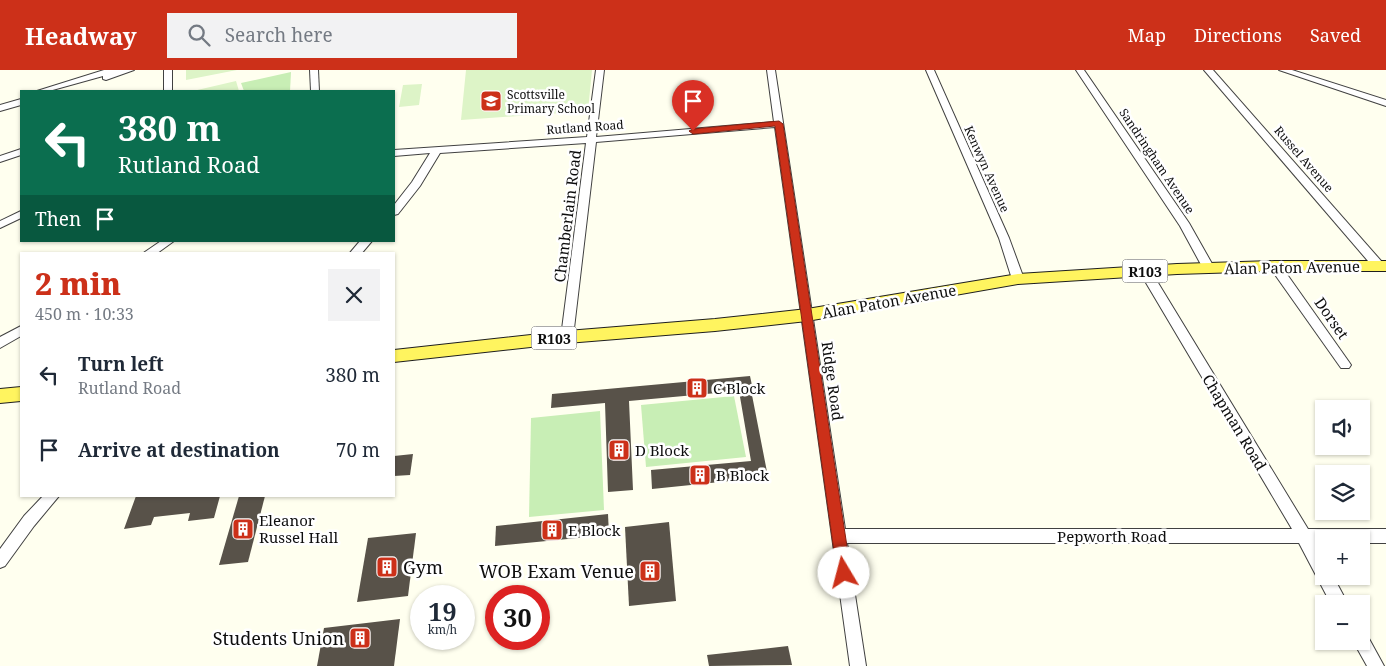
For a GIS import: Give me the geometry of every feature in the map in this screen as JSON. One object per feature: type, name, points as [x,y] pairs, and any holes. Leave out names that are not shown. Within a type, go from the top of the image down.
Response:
[{"type":"main road","name":"Alan Paton Avenue","points":[[395,356],[568,337],[715,325],[807,315],[1018,279],[1144,271],[1275,266],[1382,265]]},
{"type":"main road","points":[[0,396],[20,394]]},
{"type":"main road","points":[[0,404],[20,402]]},
{"type":"street","points":[[44,90],[113,70]]},
{"type":"street","points":[[61,90],[130,70]]},
{"type":"street","points":[[168,70],[168,90]]},
{"type":"street","points":[[314,70],[315,90]]},
{"type":"street","name":"Chamberlain Road","points":[[568,337],[600,70]]},
{"type":"street","name":"Ridge Road","points":[[771,70],[858,666]]},
{"type":"street","name":"Kenwyn Avenue","points":[[930,70],[1004,238],[1018,279]]},
{"type":"street","name":"Sandringham Avenue","points":[[1080,70],[1180,218],[1210,269]]},
{"type":"street","name":"Russel Avenue","points":[[1208,70],[1382,265]]},
{"type":"street","points":[[1283,70],[1386,103]]},
{"type":"street","points":[[0,103],[20,97]]},
{"type":"street","points":[[0,108],[20,102]]},
{"type":"street","name":"Rutland Road","points":[[395,152],[591,140],[779,124]]},
{"type":"street","points":[[395,211],[416,184],[438,150]]},
{"type":"street","points":[[0,159],[20,152]]},
{"type":"street","points":[[0,225],[20,215]]},
{"type":"street","points":[[150,252],[167,242]]},
{"type":"street","points":[[356,252],[366,242]]},
{"type":"street","name":"Dorset","points":[[1275,266],[1345,365]]},
{"type":"street","name":"Chapman Road","points":[[1144,271],[1315,557]]},
{"type":"street","points":[[0,344],[20,331]]},
{"type":"street","points":[[0,562],[29,521],[51,497]]},
{"type":"street","name":"Pepworth Road","points":[[839,536],[1386,536]]},
{"type":"street","points":[[1366,650],[1376,666]]},
{"type":"green space","points":[[186,70],[237,70],[186,80]]},
{"type":"green space","points":[[466,70],[592,70],[588,111],[461,120]]},
{"type":"green space","points":[[291,72],[290,90],[244,90],[241,83]]},
{"type":"green space","points":[[236,81],[239,90],[197,90]]},
{"type":"green space","points":[[422,84],[419,105],[399,107],[403,85]]},
{"type":"green space","points":[[734,396],[746,457],[646,467],[641,405]]},
{"type":"green space","points":[[600,411],[604,510],[529,517],[531,418]]},
{"type":"building","points":[[750,376],[768,477],[652,489],[651,470],[751,461],[739,391],[629,401],[633,490],[608,492],[605,403],[551,408],[552,394]]},
{"type":"building","points":[[413,454],[410,475],[395,476],[395,456]]},
{"type":"building","points":[[136,497],[220,497],[214,518],[188,521],[190,513],[154,517],[151,525],[124,529]]},
{"type":"building","name":"Eleanor Russel Hall","points":[[239,497],[265,497],[248,562],[219,565]]},
{"type":"building","name":"E Block","points":[[608,514],[609,535],[495,546],[496,526]]},
{"type":"building","name":"WOB Exam Venue","points":[[669,522],[676,601],[629,606],[625,527]]},
{"type":"building","name":"Gym","points":[[416,533],[408,596],[357,602],[368,538]]},
{"type":"building","name":"Students Union","points":[[400,619],[394,666],[317,666],[324,628]]},
{"type":"building","points":[[788,646],[792,665],[709,666],[707,655]]},
{"type":"place","name":"Scottsville Primary School","points":[[491,101]]},
{"type":"place","name":"C Block","points":[[697,388]]},
{"type":"place","name":"D Block","points":[[619,450]]},
{"type":"place","name":"B Block","points":[[700,475]]},
{"type":"place","name":"Eleanor Russel Hall","points":[[243,529]]},
{"type":"place","name":"E Block","points":[[552,530]]},
{"type":"place","name":"Gym","points":[[387,567]]},
{"type":"place","name":"WOB Exam Venue","points":[[650,571]]},
{"type":"place","name":"Students Union","points":[[360,638]]},
{"type":"route","points":[[693,131],[779,124],[844,573]]}]
